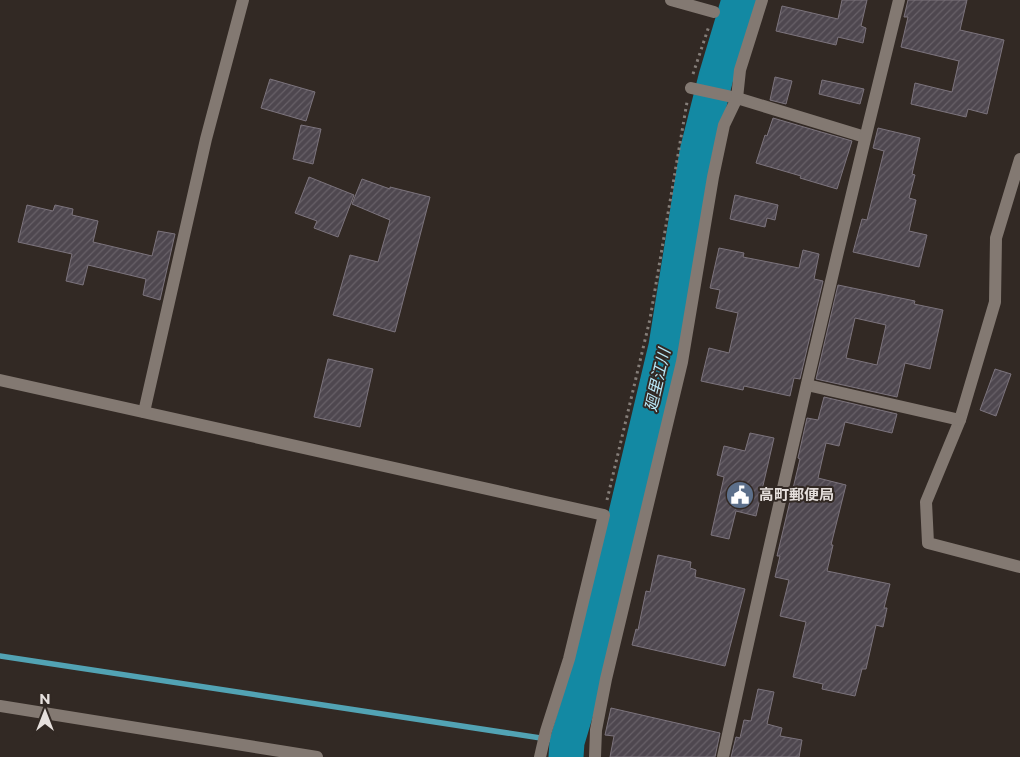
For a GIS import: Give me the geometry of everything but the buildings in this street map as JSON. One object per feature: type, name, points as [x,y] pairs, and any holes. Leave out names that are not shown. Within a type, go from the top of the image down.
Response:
[{"type":"street","points":[[144,412],[206,138],[243,0]]},
{"type":"street","points":[[671,0],[714,12]]},
{"type":"street","points":[[595,757],[596,730],[606,679],[682,362],[713,177],[724,125],[737,98],[740,70],[762,0]]},
{"type":"street","points":[[723,757],[764,568],[899,0]]},
{"type":"street","points":[[691,88],[737,98],[865,137]]},
{"type":"street","points":[[1020,160],[996,238],[995,302],[960,420],[926,502],[928,543],[1020,567]]},
{"type":"street","points":[[0,380],[604,515],[569,659],[546,731],[542,752]]},
{"type":"street","points":[[807,385],[960,420]]},
{"type":"street","points":[[0,706],[295,755],[317,757]]},
{"type":"path","points":[[604,515],[650,319],[680,136],[691,88],[690,80],[714,12]]},
{"type":"waterway","name":"廻里江川","points":[[566,757],[567,742],[590,665],[666,346],[697,152],[716,77],[739,0]]},
{"type":"waterway","points":[[0,656],[567,742]]},
{"type":"place","name":"高町郵便局","points":[[740,495]]}]
